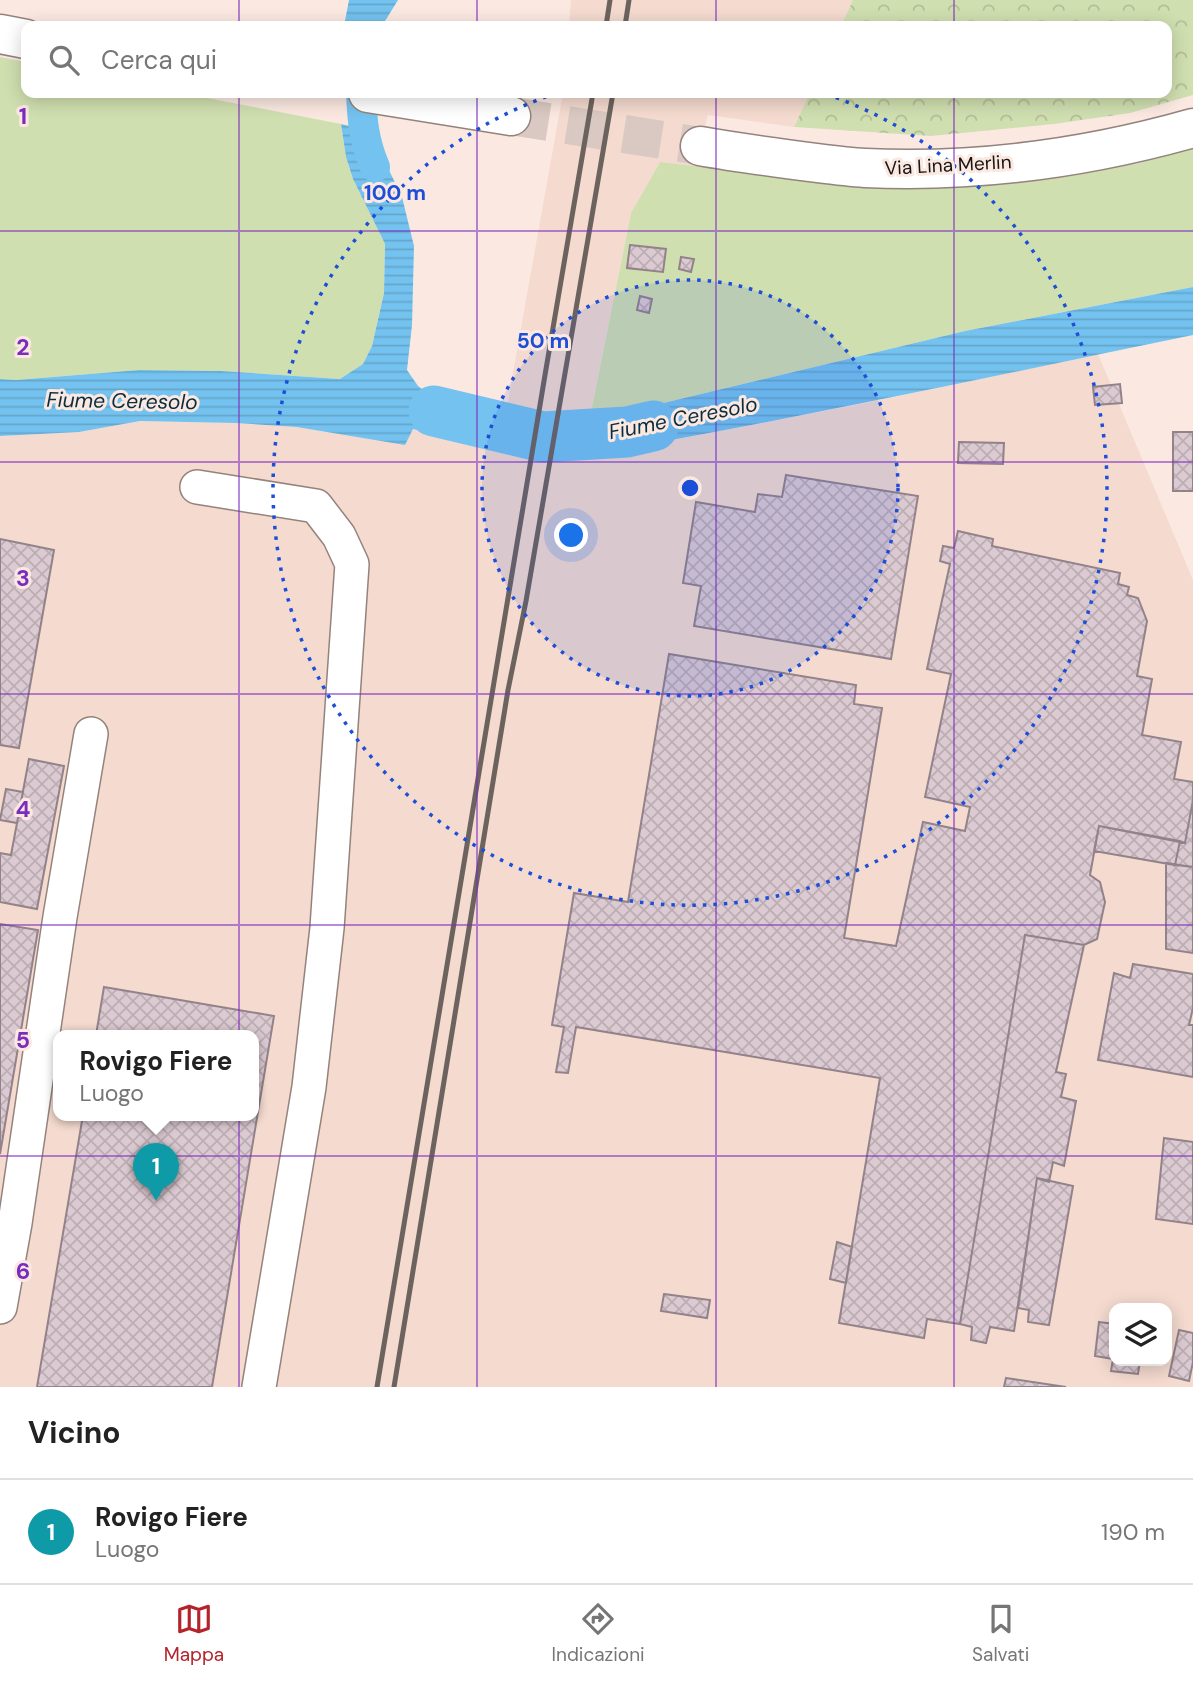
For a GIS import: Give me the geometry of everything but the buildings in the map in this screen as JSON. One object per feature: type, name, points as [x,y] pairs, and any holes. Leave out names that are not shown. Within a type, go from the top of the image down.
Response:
[{"type":"main road","points":[[0,34],[21,37]]},
{"type":"main road","points":[[403,98],[511,116]]},
{"type":"main road","name":"Via Lina Merlin","points":[[700,146],[762,157],[861,168],[926,170],[1060,157],[1120,147],[1193,128]]},
{"type":"lane","points":[[197,487],[316,506],[339,536],[352,564],[327,928],[309,1087],[259,1387]]},
{"type":"lane","points":[[0,1307],[91,734]]},
{"type":"shaded area","points":[[571,0],[853,0],[843,21],[569,21]]},
{"type":"shaded area","points":[[562,98],[808,98],[794,127],[708,115],[693,166],[660,162],[631,213],[582,456],[866,403],[1098,354],[1193,580],[1193,1387],[0,1387],[0,436],[79,432],[140,421],[412,429],[499,451]]},
{"type":"green space","points":[[853,0],[1193,0],[1193,95],[1130,113],[1054,124],[931,136],[794,127],[808,98],[1172,98],[1172,21],[843,21]]},
{"type":"green space","points":[[0,57],[21,61],[21,98],[208,98],[341,124],[346,157],[353,179],[385,244],[384,293],[372,346],[363,364],[340,379],[221,371],[139,370],[0,379]]},
{"type":"green space","points":[[1193,147],[1193,287],[965,331],[634,410],[590,417],[631,213],[660,162],[789,177],[1060,174],[1140,163]]},
{"type":"water","points":[[349,0],[398,0],[385,21],[345,21]]},
{"type":"water","points":[[341,124],[370,131],[402,197],[414,246],[412,325],[407,370],[418,386],[426,392],[505,408],[499,451],[413,429],[405,445],[297,427],[236,423],[140,421],[79,432],[0,436],[0,379],[139,370],[221,371],[340,379],[363,364],[372,346],[384,293],[385,244],[353,179],[346,157]]},
{"type":"water","points":[[1193,287],[1193,335],[811,413],[581,456],[590,417],[634,410],[965,331]]},
{"type":"waterway","points":[[361,98],[364,130],[375,167]]},
{"type":"waterway","name":"Fiume Ceresolo","points":[[434,411],[543,437],[627,432],[653,426]]},
{"type":"tunnel","points":[[511,116],[700,146]]},
{"type":"railway","points":[[607,21],[610,0]]},
{"type":"railway","points":[[626,21],[629,0]]},
{"type":"railway","points":[[377,1387],[592,98]]},
{"type":"railway","points":[[394,1387],[508,690],[526,601],[612,98]]},
{"type":"place","name":"Rovigo Fiere","points":[[156,1201]]}]
